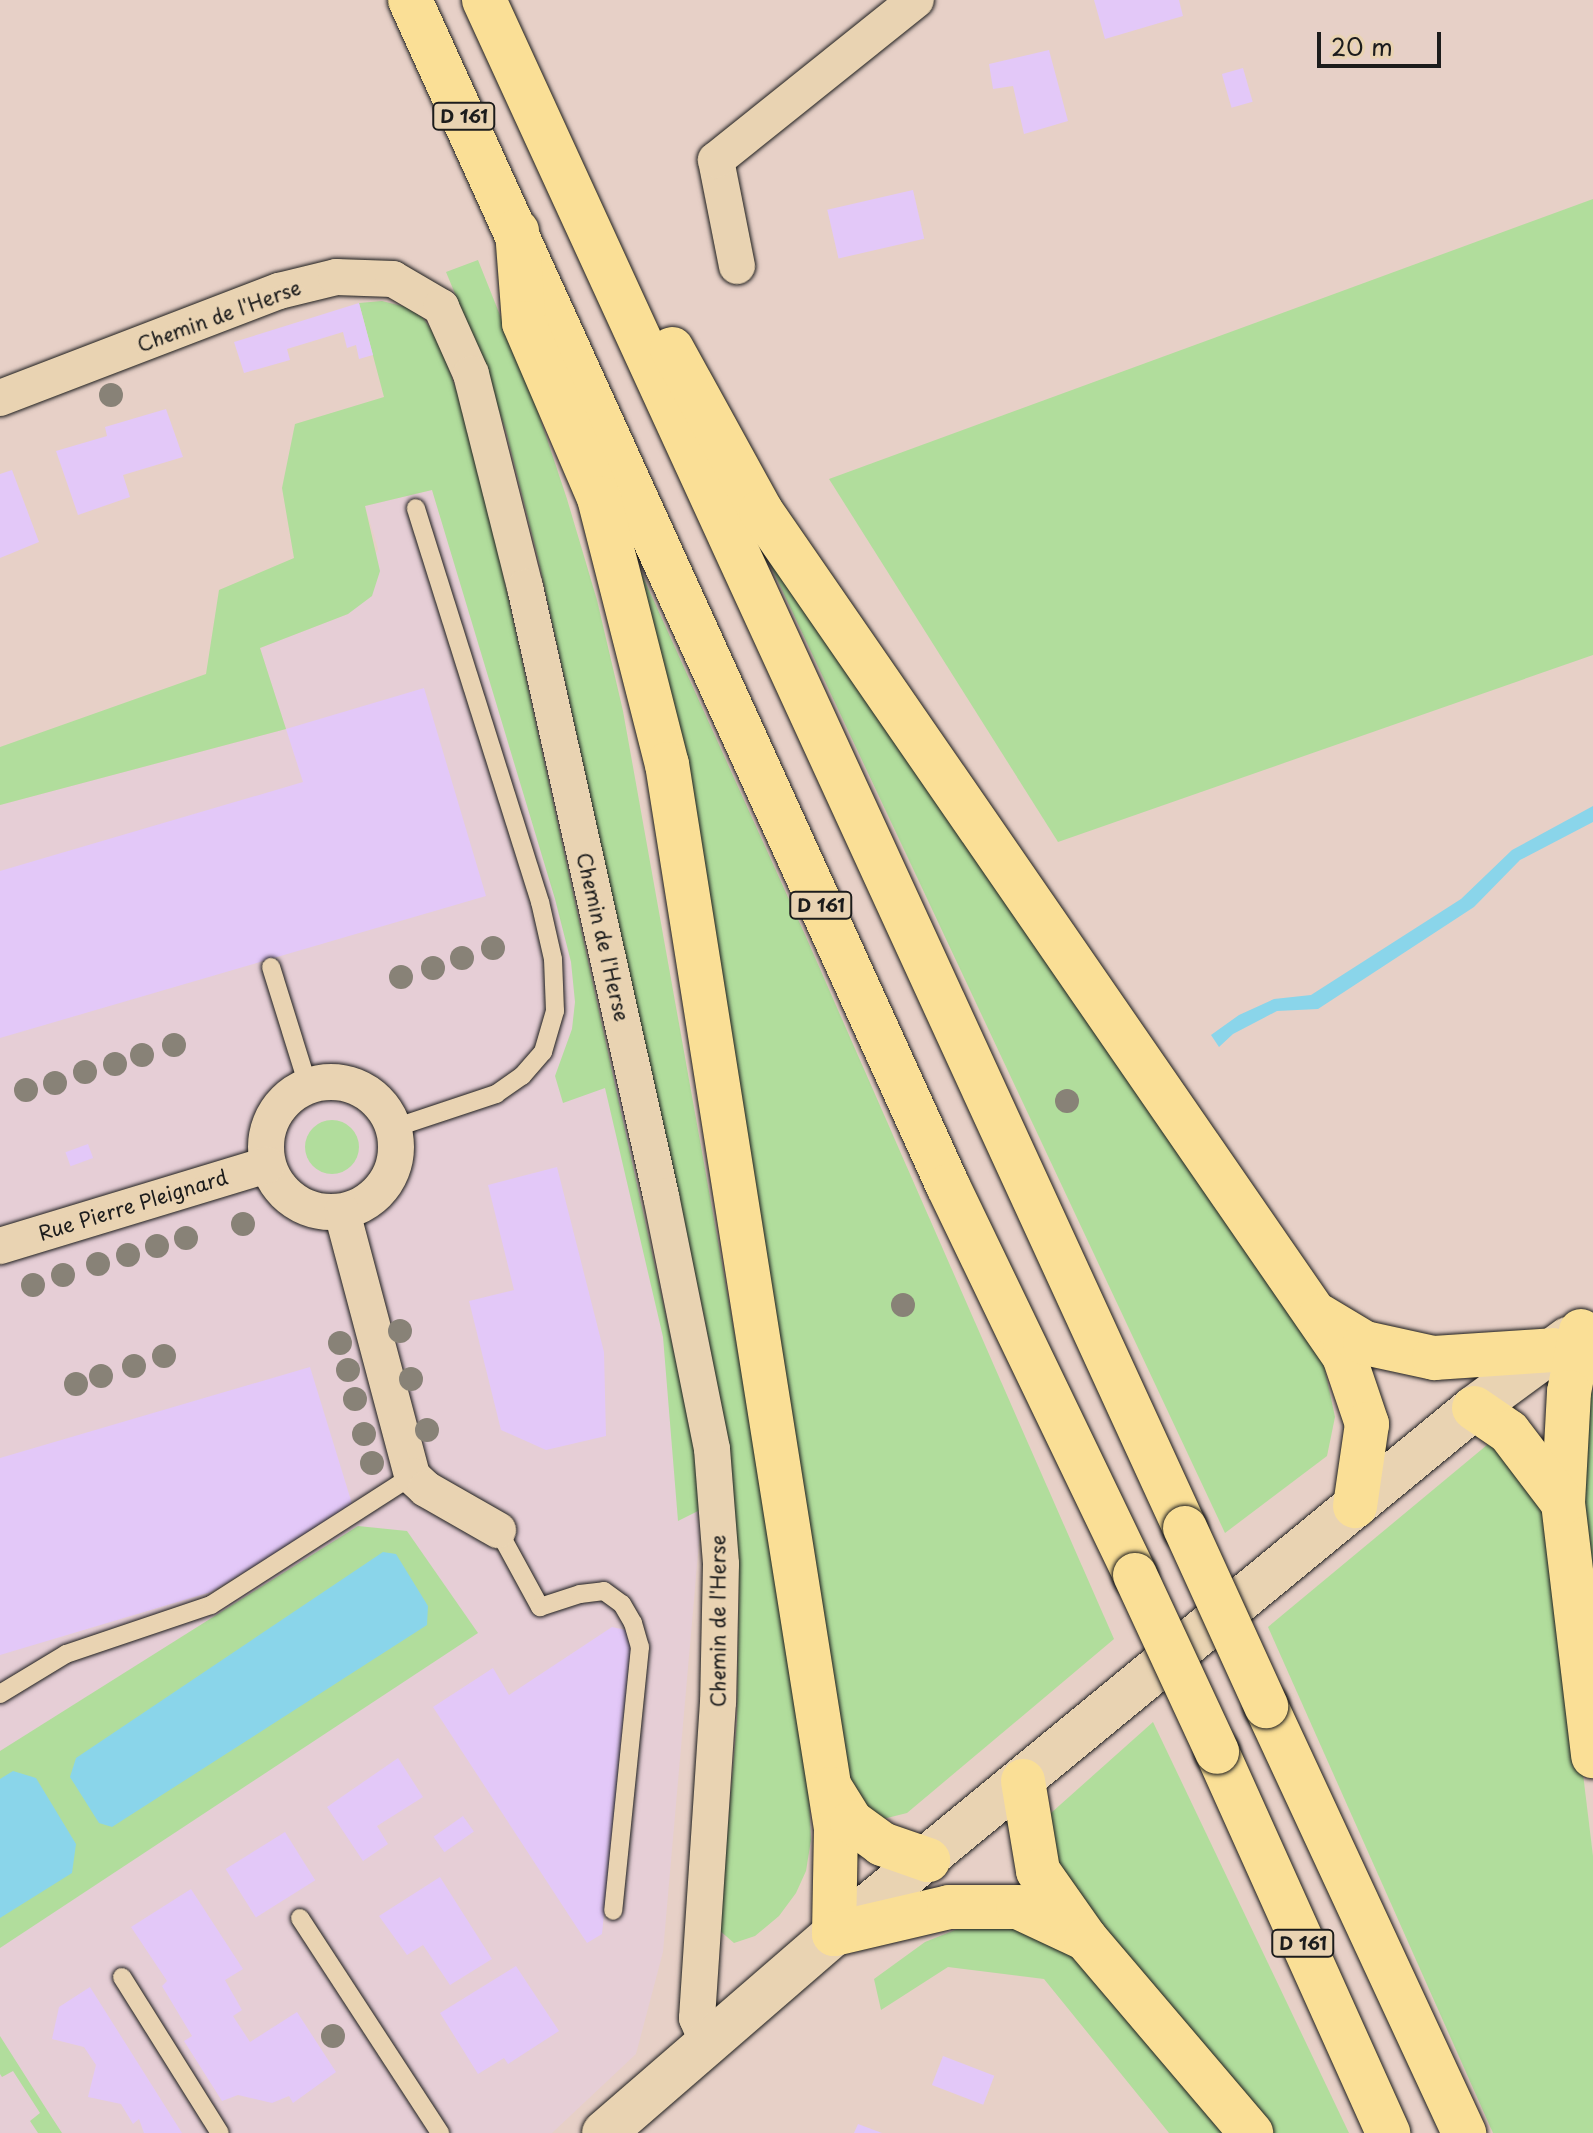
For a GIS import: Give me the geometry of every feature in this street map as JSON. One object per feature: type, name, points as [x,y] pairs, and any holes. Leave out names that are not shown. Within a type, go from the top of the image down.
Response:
[{"type":"main road","name":"D 161","points":[[410,0],[948,1186],[1135,1575],[1388,2133]]},
{"type":"main road","points":[[484,0],[1464,2133]]},
{"type":"main road","points":[[586,221],[654,316],[761,511],[1344,1356],[1367,1424],[1355,1506]]},
{"type":"main road","points":[[517,231],[524,323],[599,498],[667,764],[836,1829],[834,1934],[949,1907],[1018,1907],[1086,1939]]},
{"type":"main road","points":[[1313,1312],[1365,1343],[1434,1358],[1576,1335],[1569,1392],[1563,1503],[1593,1756]]},
{"type":"main road","points":[[1474,1408],[1509,1432],[1563,1503]]},
{"type":"main road","points":[[1023,1781],[1038,1871],[1086,1939],[1251,2133]]},
{"type":"main road","points":[[829,1787],[852,1822],[882,1844],[928,1860]]},
{"type":"street","points":[[737,266],[716,160],[916,0]]},
{"type":"street","name":"Chemin de l'Herse","points":[[0,398],[279,291],[336,277],[393,279],[441,307],[471,374],[525,587],[661,1196],[712,1449],[721,1564],[718,1702],[697,2018],[708,2044]]},
{"type":"street","points":[[329,1082],[350,1085],[369,1094],[385,1109],[394,1128],[397,1151],[392,1172],[380,1191],[363,1205],[342,1212],[323,1213],[288,1198],[275,1183],[267,1165],[265,1146],[268,1126],[290,1095],[308,1086],[329,1082]]},
{"type":"street","name":"Rue Pierre Pleignard","points":[[0,1246],[267,1165]]},
{"type":"street","points":[[342,1212],[412,1476],[426,1489],[498,1530]]},
{"type":"street","points":[[604,2133],[834,1934],[928,1860],[1474,1408],[1576,1335]]},
{"type":"lane","points":[[394,1128],[496,1094],[522,1076],[543,1052],[555,1011],[553,959],[540,902],[416,508]]},
{"type":"lane","points":[[271,967],[308,1086]]},
{"type":"lane","points":[[0,1694],[66,1654],[211,1605],[412,1476]]},
{"type":"lane","points":[[498,1530],[540,1607],[580,1594],[604,1591],[622,1604],[633,1623],[640,1647],[613,1911]]},
{"type":"lane","points":[[300,1918],[440,2133]]},
{"type":"lane","points":[[122,1977],[220,2133]]},
{"type":"shaded area","points":[[432,490],[618,1086],[702,1509],[663,1952],[636,2054],[552,2133],[0,2133],[0,805],[286,729],[260,648],[348,614],[378,549],[365,506]]},
{"type":"green space","points":[[1593,199],[1593,655],[1058,842],[829,479]]},
{"type":"green space","points":[[478,260],[535,403],[567,499],[597,600],[623,711],[762,1487],[809,1792],[811,1840],[806,1871],[796,1893],[779,1916],[755,1936],[734,1943],[719,1930],[737,1720],[739,1593],[730,1463],[705,1320],[539,562],[506,431],[480,354],[446,272]]},
{"type":"green space","points":[[382,301],[406,307],[423,318],[439,341],[473,438],[692,1435],[702,1509],[678,1521],[663,1337],[605,1088],[563,1103],[555,1076],[572,1029],[575,1002],[571,962],[555,899],[432,490],[365,506],[380,571],[372,596],[348,614],[260,648],[286,729],[0,805],[0,747],[206,674],[219,590],[294,558],[282,488],[295,424],[384,397],[359,303]]},
{"type":"green space","points":[[620,526],[806,937],[1114,1639],[907,1813],[883,1819],[860,1801],[843,1765]]},
{"type":"green space","points":[[760,543],[1322,1356],[1335,1417],[1327,1456],[1225,1533]]},
{"type":"green space","points":[[332,1120],[351,1128],[359,1147],[351,1166],[332,1174],[313,1166],[305,1147],[313,1128]]},
{"type":"green space","points":[[1593,1390],[1593,1578],[1582,1487],[1588,1405]]},
{"type":"green space","points":[[1493,1440],[1521,1458],[1554,1536],[1593,1856],[1593,2133],[1493,2133],[1268,1627]]},
{"type":"green space","points":[[358,1526],[407,1531],[478,1633],[0,1948],[0,1751]]},
{"type":"green space","points":[[1153,1722],[1349,2133],[1267,2133],[1064,1886],[1049,1851],[1051,1813]]},
{"type":"green space","points":[[970,1924],[1014,1926],[1070,1952],[1224,2133],[1169,2133],[1044,1979],[948,1967],[881,2010],[874,1979],[925,1942]]},
{"type":"green space","points":[[0,2036],[62,2133],[38,2133],[30,2121],[40,2113],[13,2071],[2,2077],[0,2074]]},
{"type":"water","points":[[1593,806],[1593,822],[1520,860],[1474,907],[1318,1009],[1277,1011],[1233,1034],[1219,1047],[1211,1035],[1239,1015],[1274,999],[1311,995],[1461,899],[1512,850]]},
{"type":"water","points":[[383,1552],[396,1554],[428,1606],[427,1625],[112,1827],[99,1823],[70,1777],[76,1758]]},
{"type":"water","points":[[13,1771],[36,1778],[76,1844],[72,1873],[0,1918],[0,1779]]},
{"type":"building","points":[[1094,0],[1179,0],[1183,16],[1105,39]]},
{"type":"building","points":[[1049,50],[1068,121],[1024,134],[1013,86],[993,89],[989,64]]},
{"type":"building","points":[[1243,68],[1253,102],[1231,108],[1222,74]]},
{"type":"building","points":[[913,190],[924,239],[839,259],[827,210]]},
{"type":"building","points":[[359,303],[373,355],[359,359],[356,345],[347,348],[343,332],[287,349],[290,360],[244,373],[234,342]]},
{"type":"building","points":[[166,409],[183,457],[123,475],[130,497],[78,515],[56,451],[107,436],[105,427]]},
{"type":"building","points":[[12,470],[39,542],[0,558],[0,474]]},
{"type":"building","points":[[424,688],[486,896],[0,1038],[0,871],[303,782],[286,729]]},
{"type":"building","points":[[88,1144],[93,1158],[71,1166],[65,1152]]},
{"type":"building","points":[[557,1167],[604,1352],[606,1436],[546,1450],[501,1430],[469,1301],[514,1290],[488,1185]]},
{"type":"building","points":[[310,1367],[353,1507],[211,1592],[0,1655],[0,1458]]},
{"type":"building","points":[[612,1627],[630,1631],[634,1655],[629,1661],[602,1934],[587,1943],[433,1707],[493,1668],[509,1695]]},
{"type":"building","points":[[398,1758],[423,1797],[377,1826],[388,1844],[363,1861],[327,1807]]},
{"type":"building","points":[[463,1816],[474,1832],[444,1852],[434,1837]]},
{"type":"building","points":[[285,1832],[315,1880],[256,1917],[226,1869]]},
{"type":"building","points":[[440,1877],[492,1959],[450,1985],[423,1945],[407,1955],[379,1916]]},
{"type":"building","points":[[191,1889],[243,1969],[225,1980],[242,2010],[233,2016],[250,2042],[297,2012],[336,2072],[293,2103],[289,2096],[272,2103],[238,2095],[222,2101],[184,2041],[192,2036],[162,1986],[167,1981],[131,1927]]},
{"type":"building","points":[[516,1966],[559,2031],[508,2064],[504,2058],[478,2074],[440,2013]]},
{"type":"building","points":[[90,1987],[182,2133],[144,2133],[139,2119],[133,2124],[121,2104],[88,2097],[96,2065],[84,2047],[52,2039],[59,2007]]},
{"type":"building","points":[[943,2056],[994,2076],[983,2105],[932,2085]]},
{"type":"building","points":[[858,2124],[882,2133],[854,2133]]}]
